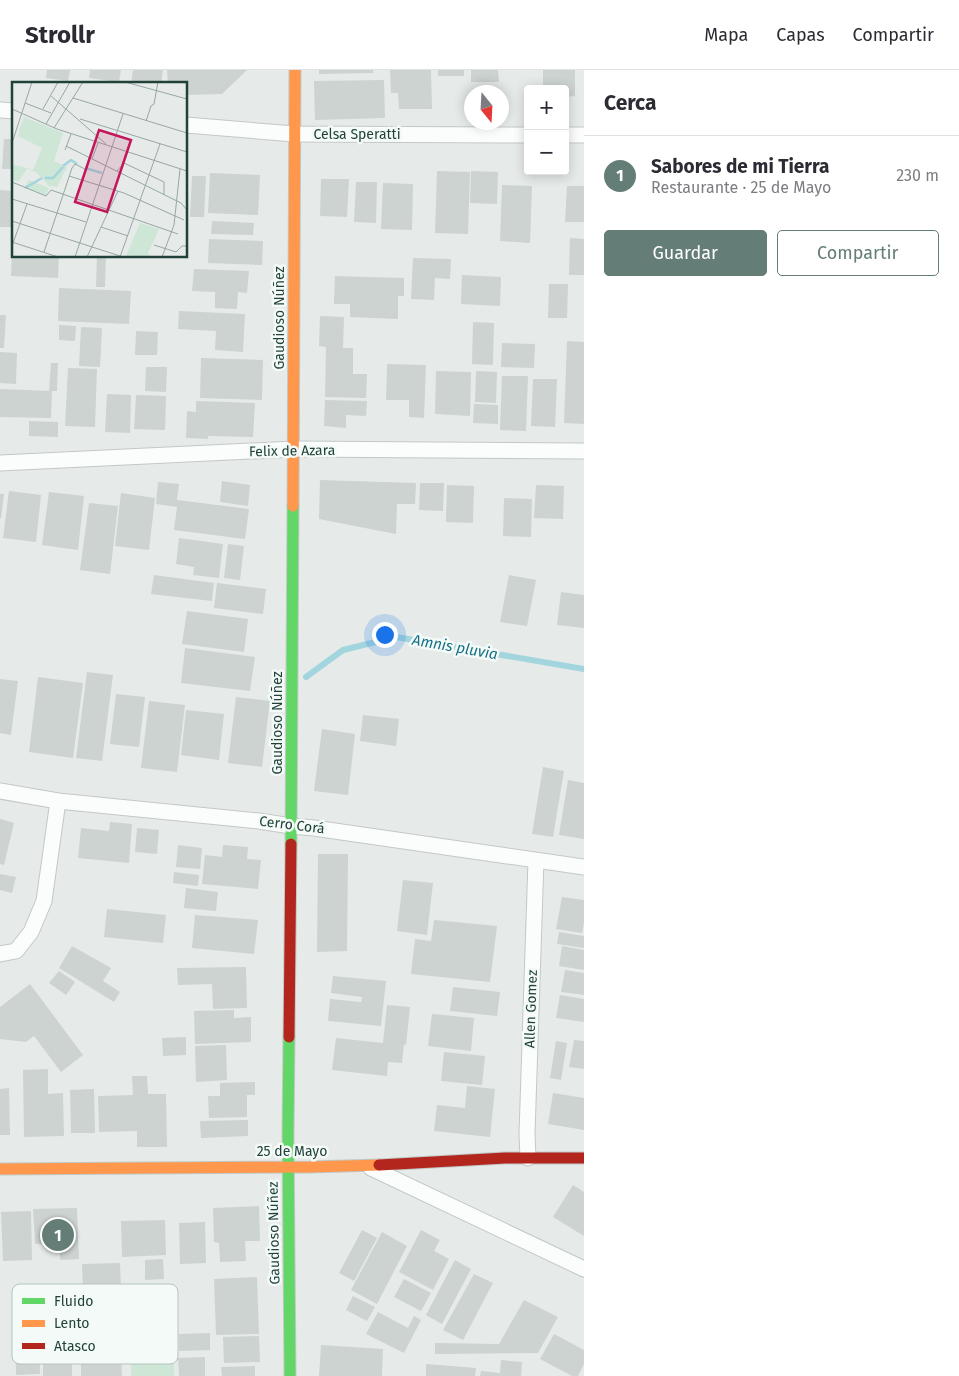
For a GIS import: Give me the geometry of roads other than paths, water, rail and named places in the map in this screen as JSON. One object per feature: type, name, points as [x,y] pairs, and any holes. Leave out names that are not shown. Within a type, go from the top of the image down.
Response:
[{"type":"street","name":"Gaudioso Núñez","points":[[290,1376],[288,1167],[295,70]]},
{"type":"street","name":"Celsa Speratti","points":[[188,125],[294,134],[524,135]]},
{"type":"street","points":[[569,135],[584,135]]},
{"type":"street","name":"Felix de Azara","points":[[0,463],[294,449],[584,451]]},
{"type":"street","name":"Cerro Corá","points":[[0,791],[58,800],[330,830],[584,867]]},
{"type":"street","points":[[0,954],[16,950],[31,932],[44,900],[58,800]]},
{"type":"street","name":"Allen Gomez","points":[[528,1158],[527,1134],[536,860]]},
{"type":"street","name":"25 de Mayo","points":[[0,1169],[367,1166],[528,1158],[584,1158]]},
{"type":"street","points":[[367,1166],[584,1269]]},
{"type":"waterway","name":"Amnis pluvia","points":[[306,677],[343,650],[396,637],[584,669]]},
{"type":"place","name":"Sabores de mi Tierra","points":[[58,1235]]}]
